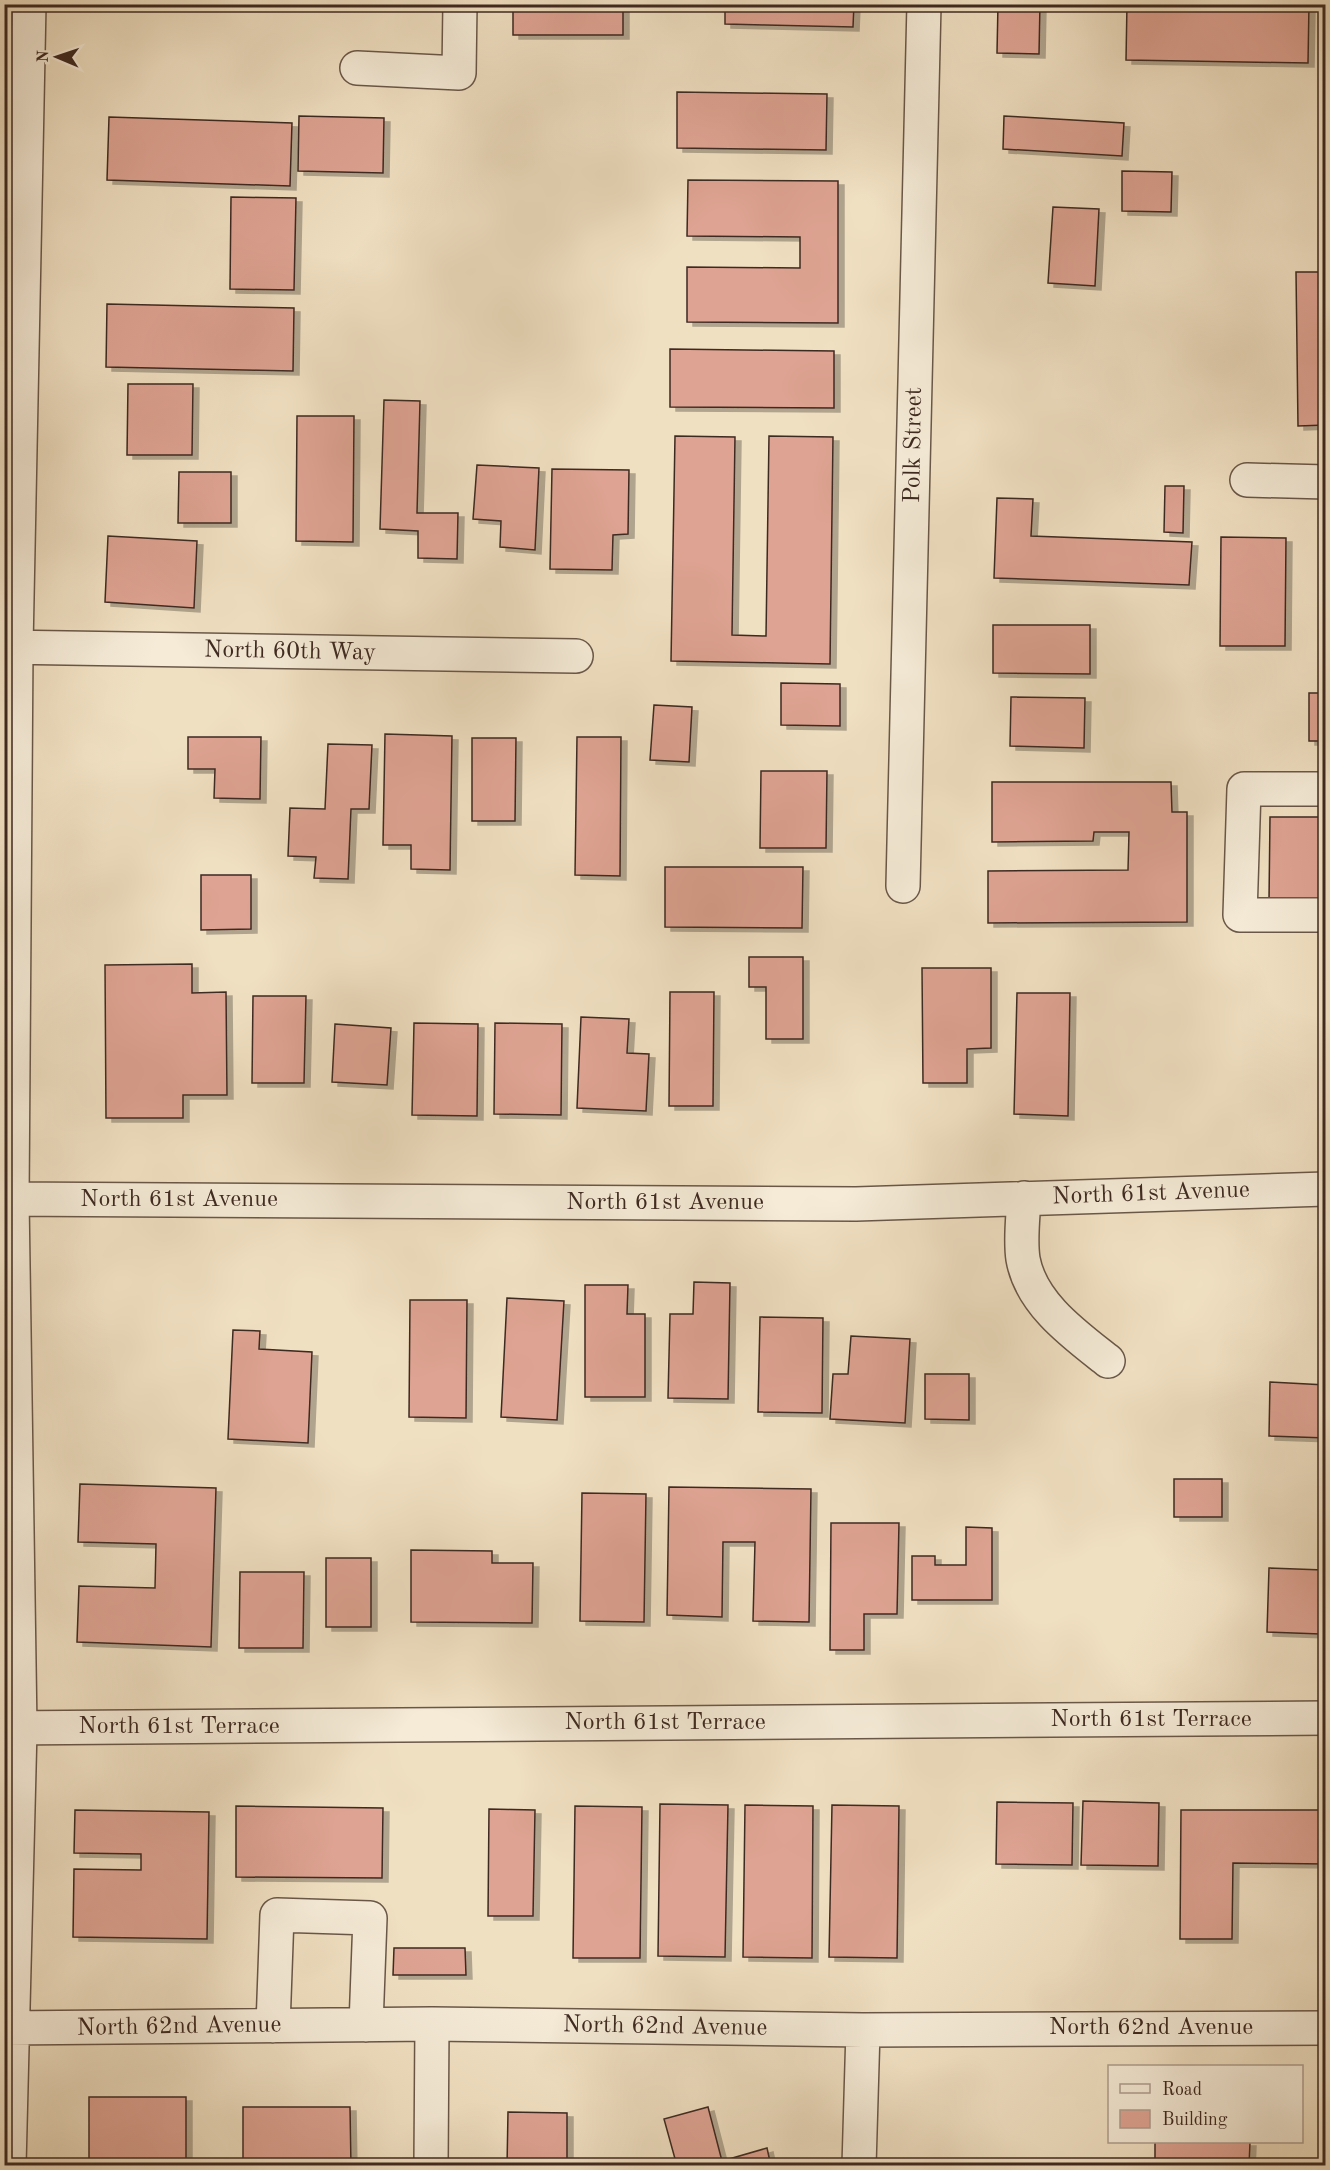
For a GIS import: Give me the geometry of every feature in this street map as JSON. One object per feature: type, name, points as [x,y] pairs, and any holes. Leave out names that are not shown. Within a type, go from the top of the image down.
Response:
[{"type":"street","points":[[9,2166],[12,1729],[8,1199],[15,99],[29,4]]},
{"type":"street","points":[[357,68],[459,73],[460,4]]},
{"type":"street","name":"Polk Street","points":[[903,886],[924,4]]},
{"type":"street","points":[[1247,480],[1326,482]]},
{"type":"street","name":"North 60th Way","points":[[10,647],[576,656]]},
{"type":"street","points":[[1326,789],[1244,789],[1240,915],[1326,915]]},
{"type":"street","name":"North 61st Avenue","points":[[8,1199],[856,1204],[1326,1188]]},
{"type":"street","points":[[1024,1198],[1023,1260],[1032,1288],[1065,1327],[1108,1361]]},
{"type":"street","name":"North 61st Terrace","points":[[12,1729],[1326,1719]]},
{"type":"street","points":[[273,2026],[277,1915],[370,1918],[366,2025]]},
{"type":"street","points":[[431,2166],[432,2024]]},
{"type":"street","name":"North 62nd Avenue","points":[[9,2028],[432,2024],[863,2030],[1326,2028]]},
{"type":"street","points":[[859,2166],[863,2030]]},
{"type":"building","points":[[513,4],[623,4],[623,35],[513,35]]},
{"type":"building","points":[[725,4],[854,4],[853,27],[725,24]]},
{"type":"building","points":[[998,4],[1040,4],[1039,54],[997,53]]},
{"type":"building","points":[[1127,4],[1309,4],[1308,63],[1126,60]]},
{"type":"building","points":[[677,92],[827,94],[826,150],[677,148]]},
{"type":"building","points":[[299,116],[384,118],[383,173],[298,171]]},
{"type":"building","points":[[1004,116],[1124,123],[1122,156],[1003,149]]},
{"type":"building","points":[[109,117],[292,123],[290,186],[107,180]]},
{"type":"building","points":[[1122,171],[1172,172],[1171,212],[1122,211]]},
{"type":"building","points":[[688,180],[838,181],[838,323],[687,322],[687,267],[800,268],[800,237],[687,236]]},
{"type":"building","points":[[231,197],[296,198],[294,290],[230,289]]},
{"type":"building","points":[[1053,207],[1099,209],[1095,286],[1048,283]]},
{"type":"building","points":[[1296,272],[1326,272],[1326,425],[1298,426]]},
{"type":"building","points":[[107,304],[294,308],[293,371],[106,367]]},
{"type":"building","points":[[670,349],[834,351],[834,408],[670,407]]},
{"type":"building","points":[[128,384],[193,384],[192,455],[127,455]]},
{"type":"building","points":[[384,400],[420,401],[417,513],[458,513],[457,559],[418,558],[418,531],[380,529]]},
{"type":"building","points":[[297,416],[354,416],[353,542],[296,541]]},
{"type":"building","points":[[675,436],[735,437],[732,635],[766,636],[769,436],[833,437],[830,664],[671,661]]},
{"type":"building","points":[[477,465],[539,468],[535,550],[500,547],[501,521],[473,519]]},
{"type":"building","points":[[552,469],[629,470],[628,534],[613,535],[612,570],[550,569]]},
{"type":"building","points":[[179,472],[231,472],[231,523],[178,523]]},
{"type":"building","points":[[1165,486],[1184,486],[1183,533],[1164,532]]},
{"type":"building","points":[[997,498],[1033,499],[1031,536],[1192,542],[1189,585],[994,578]]},
{"type":"building","points":[[108,536],[197,541],[194,608],[105,602]]},
{"type":"building","points":[[1221,537],[1286,538],[1285,646],[1220,646]]},
{"type":"building","points":[[993,625],[1090,625],[1090,674],[993,673]]},
{"type":"building","points":[[781,683],[840,684],[840,726],[781,725]]},
{"type":"building","points":[[1309,693],[1326,693],[1326,741],[1309,741]]},
{"type":"building","points":[[1011,697],[1085,698],[1084,748],[1010,746]]},
{"type":"building","points":[[654,705],[692,707],[689,762],[650,760]]},
{"type":"building","points":[[385,734],[452,736],[450,870],[411,869],[411,845],[383,845]]},
{"type":"building","points":[[188,737],[261,737],[260,799],[214,798],[215,769],[188,769]]},
{"type":"building","points":[[577,737],[621,737],[620,876],[575,875]]},
{"type":"building","points":[[472,738],[516,738],[515,821],[472,821]]},
{"type":"building","points":[[328,744],[372,745],[369,809],[351,809],[348,879],[314,878],[316,857],[288,856],[290,808],[325,809]]},
{"type":"building","points":[[761,771],[827,771],[826,848],[760,848]]},
{"type":"building","points":[[992,782],[1171,782],[1172,812],[1187,812],[1187,922],[988,923],[988,871],[1128,870],[1129,832],[1094,832],[1093,841],[992,842]]},
{"type":"building","points":[[1270,817],[1326,817],[1326,902],[1269,901]]},
{"type":"building","points":[[665,867],[803,867],[802,928],[665,927]]},
{"type":"building","points":[[201,875],[251,875],[251,929],[201,930]]},
{"type":"building","points":[[749,957],[803,957],[803,1039],[766,1039],[766,987],[749,987]]},
{"type":"building","points":[[192,964],[192,993],[226,992],[227,1095],[183,1095],[183,1118],[106,1118],[105,965]]},
{"type":"building","points":[[922,968],[991,968],[991,1048],[967,1049],[967,1083],[923,1083]]},
{"type":"building","points":[[670,992],[714,992],[713,1106],[669,1106]]},
{"type":"building","points":[[1017,993],[1070,993],[1068,1116],[1014,1114]]},
{"type":"building","points":[[253,996],[306,996],[304,1083],[252,1083]]},
{"type":"building","points":[[581,1017],[629,1019],[627,1053],[649,1054],[646,1111],[577,1108]]},
{"type":"building","points":[[414,1023],[478,1024],[477,1116],[412,1115]]},
{"type":"building","points":[[495,1023],[562,1024],[561,1115],[494,1114]]},
{"type":"building","points":[[335,1024],[391,1028],[387,1085],[332,1082]]},
{"type":"building","points":[[694,1282],[730,1283],[728,1399],[668,1398],[670,1314],[693,1314]]},
{"type":"building","points":[[585,1285],[628,1285],[627,1314],[645,1314],[645,1397],[585,1397]]},
{"type":"building","points":[[507,1298],[564,1301],[557,1420],[501,1417]]},
{"type":"building","points":[[410,1300],[467,1300],[466,1418],[409,1417]]},
{"type":"building","points":[[760,1317],[823,1318],[822,1413],[758,1412]]},
{"type":"building","points":[[233,1330],[260,1331],[259,1349],[312,1352],[308,1443],[228,1439]]},
{"type":"building","points":[[851,1336],[910,1339],[905,1423],[830,1419],[833,1374],[848,1374]]},
{"type":"building","points":[[925,1374],[969,1374],[969,1420],[925,1419]]},
{"type":"building","points":[[1270,1382],[1326,1385],[1326,1438],[1269,1436]]},
{"type":"building","points":[[1174,1479],[1222,1479],[1222,1517],[1174,1517]]},
{"type":"building","points":[[80,1484],[216,1488],[211,1647],[77,1642],[79,1586],[155,1588],[156,1544],[78,1542]]},
{"type":"building","points":[[669,1487],[811,1489],[809,1622],[753,1621],[755,1542],[723,1542],[722,1617],[667,1615]]},
{"type":"building","points":[[582,1493],[646,1494],[644,1622],[580,1621]]},
{"type":"building","points":[[831,1523],[899,1523],[897,1614],[864,1614],[864,1650],[830,1650]]},
{"type":"building","points":[[966,1527],[992,1528],[992,1600],[912,1600],[912,1556],[935,1556],[935,1565],[966,1565]]},
{"type":"building","points":[[411,1550],[492,1551],[492,1563],[533,1563],[532,1623],[411,1622]]},
{"type":"building","points":[[326,1558],[371,1558],[371,1627],[326,1627]]},
{"type":"building","points":[[1269,1568],[1323,1570],[1320,1634],[1267,1632]]},
{"type":"building","points":[[240,1572],[304,1572],[303,1648],[239,1648]]},
{"type":"building","points":[[1083,1801],[1159,1803],[1158,1866],[1081,1865]]},
{"type":"building","points":[[997,1802],[1073,1803],[1072,1865],[996,1864]]},
{"type":"building","points":[[660,1804],[728,1805],[725,1957],[658,1956]]},
{"type":"building","points":[[745,1805],[813,1806],[812,1958],[743,1957]]},
{"type":"building","points":[[832,1805],[899,1806],[897,1958],[829,1957]]},
{"type":"building","points":[[236,1806],[383,1808],[382,1878],[236,1877]]},
{"type":"building","points":[[575,1806],[642,1807],[640,1958],[573,1958]]},
{"type":"building","points":[[489,1809],[535,1810],[533,1916],[488,1916]]},
{"type":"building","points":[[75,1810],[209,1812],[207,1939],[73,1937],[74,1869],[141,1870],[141,1854],[74,1853]]},
{"type":"building","points":[[1181,1810],[1326,1810],[1326,1864],[1233,1863],[1232,1939],[1180,1939]]},
{"type":"building","points":[[394,1948],[465,1948],[466,1975],[393,1975]]},
{"type":"building","points":[[89,2097],[186,2097],[186,2166],[89,2166]]},
{"type":"building","points":[[243,2107],[350,2107],[351,2166],[243,2166]]},
{"type":"building","points":[[708,2107],[722,2161],[767,2148],[771,2166],[677,2166],[664,2119]]},
{"type":"building","points":[[508,2112],[567,2113],[567,2166],[507,2166]]},
{"type":"building","points":[[1155,2143],[1250,2143],[1249,2166],[1155,2166]]}]
